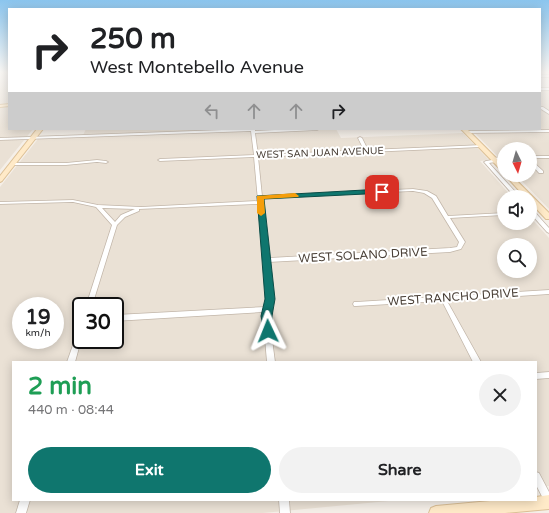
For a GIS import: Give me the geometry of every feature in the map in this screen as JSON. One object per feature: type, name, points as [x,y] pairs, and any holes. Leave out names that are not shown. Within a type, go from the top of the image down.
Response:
[{"type":"main road","points":[[0,180],[39,130]]},
{"type":"main road","points":[[466,131],[497,163]]},
{"type":"main road","points":[[515,182],[523,190]]},
{"type":"main road","points":[[537,205],[546,215]]},
{"type":"main road","points":[[436,513],[549,502]]},
{"type":"street","points":[[541,108],[549,108]]},
{"type":"street","points":[[541,108],[549,113]]},
{"type":"street","points":[[0,139],[253,130],[270,299],[266,316],[271,361]]},
{"type":"street","points":[[466,131],[549,131]]},
{"type":"street","points":[[360,138],[367,151]]},
{"type":"street","name":"WEST SAN JUAN AVENUE","points":[[160,160],[481,146]]},
{"type":"street","points":[[537,157],[549,157]]},
{"type":"street","points":[[497,159],[486,162],[512,190]]},
{"type":"street","points":[[13,164],[106,162]]},
{"type":"street","points":[[537,168],[541,172]]},
{"type":"street","points":[[0,204],[73,201],[98,206],[141,208],[413,190],[425,192],[434,197],[448,217],[497,214]]},
{"type":"street","points":[[98,206],[115,225]]},
{"type":"street","points":[[92,297],[115,225],[123,216],[141,208]]},
{"type":"street","name":"WEST SOLANO DRIVE","points":[[266,260],[459,248],[462,242],[461,238],[448,217]]},
{"type":"street","points":[[537,218],[549,231]]},
{"type":"street","name":"WEST RANCHO DRIVE","points":[[356,304],[549,292]]},
{"type":"street","points":[[443,298],[476,361]]},
{"type":"street","points":[[124,317],[268,309]]},
{"type":"street","points":[[71,361],[75,349]]},
{"type":"street","points":[[537,376],[549,375]]},
{"type":"street","points":[[537,478],[549,502]]},
{"type":"street","points":[[21,513],[25,501]]},
{"type":"street","points":[[284,501],[286,513]]},
{"type":"shaded area","points":[[0,96],[8,96],[8,105],[0,105]]},
{"type":"shaded area","points":[[541,96],[549,96],[549,209],[537,197],[537,190],[531,190],[523,182],[537,182],[537,142],[497,142],[497,156],[472,130],[541,130]]},
{"type":"shaded area","points":[[0,107],[8,107],[8,130],[32,130],[0,170]]},
{"type":"shaded area","points":[[86,130],[337,130],[341,138],[463,133],[489,160],[480,161],[497,182],[506,190],[497,190],[497,230],[537,230],[537,225],[549,238],[549,486],[537,487],[537,361],[12,361],[12,501],[389,501],[263,513],[0,513],[0,187],[38,139],[82,137]]},
{"type":"slow traffic","points":[[261,213],[260,197],[295,196]]},
{"type":"route","points":[[268,331],[266,316],[270,299],[260,197],[382,192]]}]
